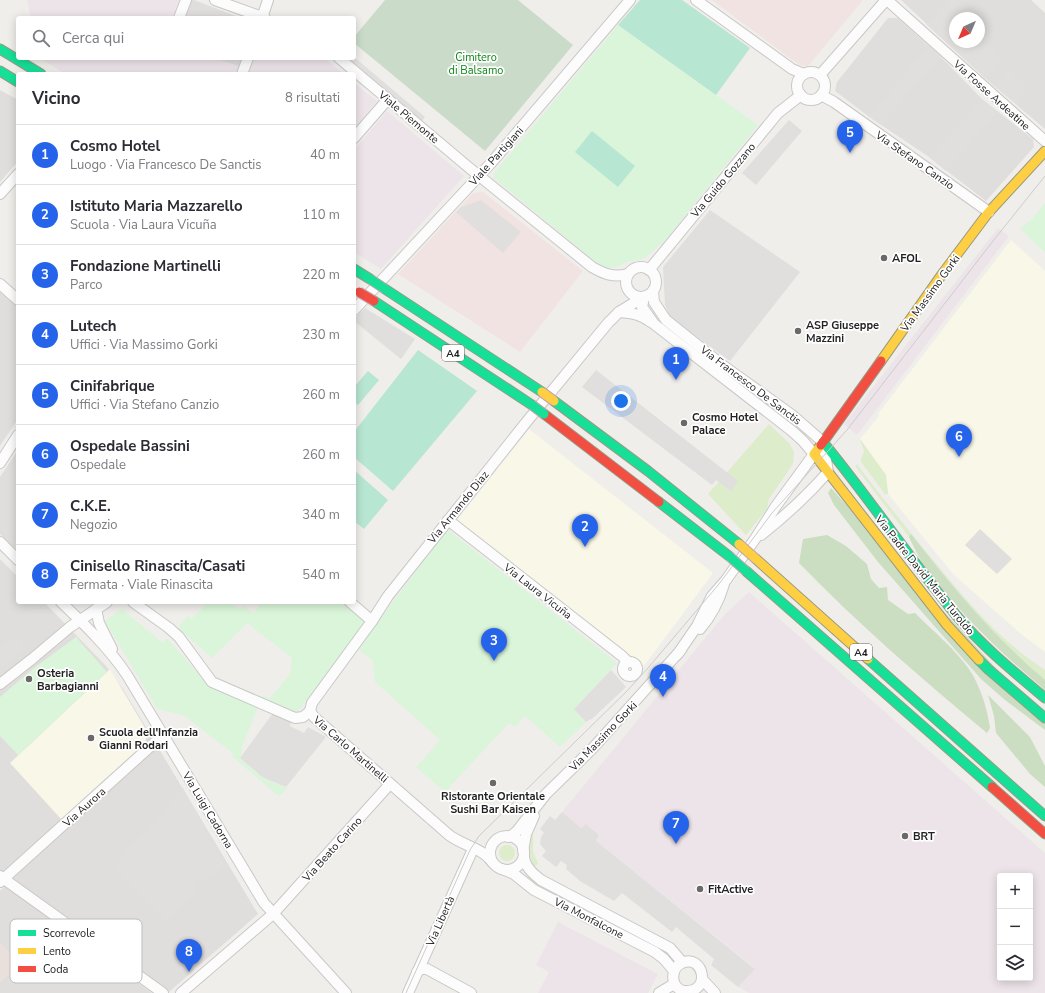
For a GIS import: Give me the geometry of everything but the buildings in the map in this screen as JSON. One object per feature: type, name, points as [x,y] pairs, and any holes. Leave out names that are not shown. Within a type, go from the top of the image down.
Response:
[{"type":"main road","points":[[0,49],[16,59]]},
{"type":"main road","points":[[18,60],[38,72]]},
{"type":"main road","points":[[0,71],[16,81]]},
{"type":"main road","name":"Via Massimo Gorki","points":[[814,454],[989,212],[1045,150]]},
{"type":"main road","name":"A4","points":[[356,270],[542,392],[648,471],[739,544],[1045,816]]},
{"type":"main road","name":"A4","points":[[356,290],[532,405],[729,556],[1045,834]]},
{"type":"main road","name":"Via Padre David Maria Turoldo","points":[[823,442],[847,471],[957,616],[1000,661],[1045,698]]},
{"type":"main road","name":"Via Padre David Maria Turoldo","points":[[814,454],[946,625],[988,669],[1045,718]]},
{"type":"street","points":[[180,16],[186,0]]},
{"type":"street","points":[[215,0],[258,16]]},
{"type":"street","points":[[264,16],[268,0]]},
{"type":"street","name":"Viale Partigiani","points":[[356,307],[491,163],[630,0]]},
{"type":"street","points":[[696,0],[792,69],[804,74],[812,72],[820,75],[825,83],[821,96],[808,99],[801,95],[797,86],[804,74]]},
{"type":"street","points":[[820,75],[886,0]]},
{"type":"street","name":"Via Fosse Ardeatine","points":[[886,0],[1045,141]]},
{"type":"street","points":[[243,72],[247,60]]},
{"type":"street","name":"Viale Piemonte","points":[[341,60],[356,72]]},
{"type":"street","name":"Viale Piemonte","points":[[356,72],[479,176]]},
{"type":"street","name":"Via Guido Gozzano","points":[[649,270],[778,113],[801,95]]},
{"type":"street","name":"Via Stefano Canzio","points":[[821,96],[834,102],[989,212]]},
{"type":"street","points":[[356,136],[388,99]]},
{"type":"street","points":[[0,194],[16,176]]},
{"type":"street","points":[[479,176],[592,267],[607,275],[619,277],[638,268],[649,270],[656,279],[654,291],[643,298],[635,296],[629,292],[626,286],[628,274]]},
{"type":"street","points":[[0,284],[16,298]]},
{"type":"street","name":"Via Francesco De Sanctis","points":[[654,291],[654,302],[666,320],[722,364],[792,415],[823,442]]},
{"type":"street","name":"Via Francesco De Sanctis","points":[[643,298],[642,307],[654,324],[792,431],[814,454]]},
{"type":"street","name":"Via Armando Diaz","points":[[310,711],[312,703],[372,621],[388,596],[577,360],[608,322],[619,312],[643,298]]},
{"type":"street","points":[[619,312],[641,315],[654,324]]},
{"type":"street","points":[[0,463],[16,438]]},
{"type":"street","points":[[823,442],[828,472]]},
{"type":"street","name":"Via Massimo Gorki","points":[[508,836],[511,836],[517,831],[543,798],[592,749],[677,655],[697,626],[712,596],[726,580],[776,506],[814,454]]},
{"type":"street","name":"Via Massimo Gorki","points":[[755,539],[788,512],[816,486],[828,472]]},
{"type":"street","name":"Via Laura Vicuña","points":[[448,520],[628,662]]},
{"type":"street","points":[[0,542],[16,558]]},
{"type":"street","name":"Via Luigi Cadorna","points":[[63,604],[117,660],[264,903],[346,993]]},
{"type":"street","points":[[0,684],[80,620],[104,604]]},
{"type":"street","name":"Via Carlo Martinelli","points":[[136,604],[174,631],[212,682],[295,718],[303,717],[310,711],[314,718],[449,836],[485,854],[492,862]]},
{"type":"street","points":[[352,604],[372,621]]},
{"type":"street","points":[[96,609],[99,623],[117,660]]},
{"type":"street","name":"Via Aurora","points":[[1,879],[163,735]]},
{"type":"street","name":"Via Beato Carino","points":[[181,993],[273,914],[390,784]]},
{"type":"street","name":"Via Massimo Gorki","points":[[523,852],[526,834],[543,798]]},
{"type":"street","points":[[508,836],[518,841],[522,846],[523,852],[522,861],[510,870],[502,869],[496,866],[492,862],[490,855],[492,845],[498,839],[508,836]]},
{"type":"street","name":"Via Libertà","points":[[408,993],[473,849]]},
{"type":"street","name":"Via Monfalcone","points":[[523,852],[526,865],[541,880],[670,948],[682,962]]},
{"type":"street","name":"Via Monfalcone","points":[[502,869],[514,874],[534,890],[654,952],[674,971]]},
{"type":"street","points":[[1,879],[58,919]]},
{"type":"street","points":[[682,962],[694,963],[698,966],[702,974],[702,979],[699,986],[689,992],[679,989],[674,984],[674,971],[682,962]]},
{"type":"street","points":[[418,972],[421,968],[427,969],[471,993]]},
{"type":"street","points":[[142,978],[163,993]]},
{"type":"street","points":[[702,979],[715,993]]},
{"type":"street","points":[[659,993],[674,984]]},
{"type":"shaded area","points":[[27,0],[179,0],[173,16],[31,16]]},
{"type":"shaded area","points":[[192,0],[194,0],[236,16],[186,16]]},
{"type":"shaded area","points":[[712,0],[863,0],[808,66],[800,65],[791,59]]},
{"type":"shaded area","points":[[901,0],[1031,0],[1045,13],[1045,129],[986,79],[953,48],[985,48],[985,12],[949,12],[949,45]]},
{"type":"shaded area","points":[[948,0],[958,0],[972,12],[949,12],[949,45],[926,24]]},
{"type":"shaded area","points":[[888,18],[898,18],[941,57],[982,99],[1033,139],[1034,147],[986,201],[929,157],[868,116],[835,91],[837,82]]},
{"type":"shaded area","points":[[985,44],[1003,60],[986,79],[952,48],[985,48]]},
{"type":"shaded area","points":[[929,46],[941,57],[881,125],[868,116]]},
{"type":"shaded area","points":[[356,59],[425,117],[421,122],[347,60],[356,60]]},
{"type":"shaded area","points":[[43,60],[220,60],[240,67],[239,72],[62,72]]},
{"type":"shaded area","points":[[220,60],[243,60],[240,67]]},
{"type":"shaded area","points":[[253,60],[326,60],[341,72],[249,72]]},
{"type":"shaded area","points":[[1008,70],[1028,87],[1015,103],[995,86]]},
{"type":"shaded area","points":[[356,85],[377,101],[356,127]]},
{"type":"shaded area","points":[[0,90],[16,99],[16,163],[0,182]]},
{"type":"shaded area","points":[[982,99],[998,113],[946,171],[929,157]]},
{"type":"shaded area","points":[[387,111],[464,176],[381,269],[356,253],[356,148]]},
{"type":"shaded area","points":[[789,120],[802,131],[756,185],[742,173]]},
{"type":"shaded area","points":[[483,192],[583,271],[520,352],[398,274],[473,193]]},
{"type":"shaded area","points":[[481,200],[521,232],[503,253],[456,212],[461,207]]},
{"type":"shaded area","points":[[710,210],[800,272],[730,361],[670,317],[665,305],[663,267]]},
{"type":"shaded area","points":[[998,228],[1009,236],[857,435],[844,424]]},
{"type":"shaded area","points":[[1011,240],[1045,271],[1045,652],[1021,634],[954,575],[888,494],[886,475],[860,439],[879,416],[878,414]]},
{"type":"shaded area","points":[[0,292],[16,306],[16,422],[0,446]]},
{"type":"shaded area","points":[[365,308],[415,339],[401,359],[356,323],[356,317]]},
{"type":"shaded area","points":[[596,370],[738,481],[731,491],[716,480],[712,485],[582,387]]},
{"type":"shaded area","points":[[529,429],[713,573],[644,666],[457,520]]},
{"type":"shaded area","points":[[16,453],[16,549],[0,534],[0,477]]},
{"type":"shaded area","points":[[980,529],[1012,559],[997,574],[965,545]]},
{"type":"shaded area","points":[[0,559],[16,575],[16,604],[46,604],[107,667],[123,689],[258,914],[169,992],[142,973],[142,919],[64,919],[0,874]]},
{"type":"shaded area","points":[[749,592],[1045,853],[1045,993],[749,993],[738,987],[755,968],[596,841],[599,835],[586,824],[581,828],[562,812],[725,614]]},
{"type":"shaded area","points":[[16,636],[26,648],[0,669],[0,648]]},
{"type":"shaded area","name":"Scuola dell'Infanzia Gianni Rodari","points":[[110,669],[148,733],[144,744],[61,819],[10,763]]},
{"type":"shaded area","points":[[611,670],[626,687],[593,718],[586,722],[574,709]]},
{"type":"shaded area","points":[[273,713],[291,721],[290,726],[304,733],[308,727],[326,737],[286,787],[262,777],[240,758]]},
{"type":"shaded area","points":[[183,788],[226,867],[196,883],[193,896],[167,923],[112,867]]},
{"type":"shaded area","points":[[562,812],[581,828],[586,824],[599,835],[596,841],[755,969],[738,987],[711,965],[714,959],[676,927],[672,932],[622,893],[614,901],[580,881],[566,869],[567,865],[561,861],[556,867],[542,856],[546,851],[540,844],[541,837],[544,833],[540,829],[550,816],[555,820]]},
{"type":"shaded area","points":[[5,886],[50,919],[10,919],[10,954],[0,943],[0,891]]},
{"type":"shaded area","points":[[558,922],[658,974],[648,993],[538,993],[549,972],[536,965]]},
{"type":"shaded area","points":[[0,943],[10,954],[10,974],[0,982]]},
{"type":"shaded area","points":[[10,974],[10,983],[138,983],[152,993],[0,993],[0,982]]},
{"type":"green space","name":"Cimitero di Balsamo","points":[[385,0],[518,0],[573,45],[485,151],[356,45],[356,35]]},
{"type":"green space","points":[[640,0],[682,0],[750,48],[716,95],[618,25]]},
{"type":"green space","points":[[618,25],[758,125],[662,244],[643,259],[627,262],[617,267],[607,268],[594,261],[494,178],[494,173]]},
{"type":"green space","points":[[592,131],[635,166],[618,187],[575,152]]},
{"type":"green space","points":[[1045,203],[1045,252],[1020,229],[1032,219]]},
{"type":"green space","points":[[418,350],[477,391],[393,491],[356,459],[356,429]]},
{"type":"green space","points":[[368,371],[379,380],[358,405],[356,404],[356,385]]},
{"type":"green space","points":[[769,424],[789,443],[794,452],[793,464],[769,499],[767,509],[746,535],[708,494]]},
{"type":"green space","points":[[860,439],[886,475],[888,494],[885,494],[861,462],[864,451]]},
{"type":"green space","points":[[857,464],[945,575],[971,605],[998,633],[1029,659],[1045,670],[1045,690],[921,561],[909,537],[855,466]]},
{"type":"green space","points":[[356,472],[388,500],[364,529],[356,523]]},
{"type":"green space","points":[[831,488],[1045,722],[1045,730],[1005,700],[981,679],[878,562],[834,505],[828,493]]},
{"type":"green space","points":[[447,529],[617,663],[574,709],[586,722],[560,747],[525,716],[515,727],[509,723],[445,792],[416,767],[440,740],[375,682],[372,660],[358,649]]},
{"type":"green space","points":[[911,534],[974,611],[1026,664],[1045,680],[1045,690],[995,646],[949,597],[922,562],[909,537]]},
{"type":"green space","points":[[827,535],[846,546],[867,564],[871,579],[879,588],[887,587],[888,600],[908,614],[915,613],[963,661],[973,675],[982,697],[990,728],[987,733],[891,651],[821,586],[799,563],[803,539]]},
{"type":"green space","points":[[207,604],[232,604],[239,609],[243,606],[254,613],[261,604],[347,604],[369,621],[296,714],[259,699],[261,696],[270,698],[290,674],[292,658],[247,623],[212,658],[178,628],[188,615],[191,619]]},
{"type":"green space","points":[[120,610],[123,610],[163,643],[167,638],[209,686],[258,707],[241,749],[243,751],[240,758],[261,777],[287,788],[279,797],[232,756],[234,754],[183,715],[157,709],[105,621]]},
{"type":"green space","points":[[76,637],[107,672],[18,755],[0,736],[0,697],[34,668]]},
{"type":"green space","points":[[988,695],[1030,737],[1045,766],[1045,787],[1030,774],[996,733],[994,716]]},
{"type":"green space","points":[[533,830],[533,851],[538,864],[534,867],[529,848]]},
{"type":"green space","points":[[504,845],[510,845],[515,850],[513,859],[510,861],[504,861],[499,856],[499,850]]},
{"type":"green space","points":[[529,876],[543,888],[670,953],[675,961],[672,963],[544,890],[528,878]]},
{"type":"tram line","points":[[406,993],[470,850],[479,836],[627,691],[648,668],[719,584],[772,513],[847,430],[1045,176]]},
{"type":"traffic: fast","points":[[0,49],[16,59]]},
{"type":"traffic: fast","points":[[18,60],[38,72]]},
{"type":"traffic: fast","points":[[0,71],[16,81]]},
{"type":"traffic: fast","points":[[356,270],[370,279]]},
{"type":"traffic: fast","points":[[370,279],[385,289]]},
{"type":"traffic: fast","points":[[385,289],[542,392]]},
{"type":"traffic: fast","points":[[374,301],[532,405]]},
{"type":"traffic: fast","points":[[554,401],[648,471],[739,544]]},
{"type":"traffic: fast","points":[[532,405],[544,414]]},
{"type":"traffic: fast","points":[[823,442],[956,615],[987,648],[1045,698]]},
{"type":"traffic: fast","points":[[659,502],[729,556]]},
{"type":"traffic: fast","points":[[729,556],[746,571]]},
{"type":"traffic: fast","points":[[746,571],[992,787]]},
{"type":"traffic: fast","points":[[868,659],[1045,816]]},
{"type":"traffic: fast","points":[[979,660],[1045,718]]},
{"type":"traffic: slow","points":[[881,361],[943,273],[988,213],[1045,151]]},
{"type":"traffic: slow","points":[[542,392],[554,401]]},
{"type":"traffic: slow","points":[[821,445],[814,454],[947,625],[979,660]]},
{"type":"traffic: slow","points":[[739,544],[756,559]]},
{"type":"traffic: slow","points":[[756,559],[868,659]]},
{"type":"traffic: jam","points":[[359,292],[374,301]]},
{"type":"traffic: jam","points":[[821,445],[881,361]]},
{"type":"traffic: jam","points":[[544,414],[659,502]]},
{"type":"traffic: jam","points":[[992,787],[1045,834]]},
{"type":"place","name":"Cinifabrique","points":[[850,153]]},
{"type":"place","name":"AFOL","points":[[884,258]]},
{"type":"place","name":"ASP Giuseppe Mazzini","points":[[798,331]]},
{"type":"place","name":"Cosmo Hotel","points":[[676,380]]},
{"type":"place","name":"Cosmo Hotel Palace","points":[[684,423]]},
{"type":"place","name":"Ospedale Bassini","points":[[959,457]]},
{"type":"place","name":"Istituto Maria Mazzarello","points":[[585,547]]},
{"type":"place","name":"Fondazione Martinelli","points":[[494,661]]},
{"type":"place","name":"Osteria Barbagianni","points":[[29,679]]},
{"type":"place","name":"Lutech","points":[[663,697]]},
{"type":"place","name":"Scuola dell'Infanzia Gianni Rodari","points":[[91,738]]},
{"type":"place","name":"Ristorante Orientale Sushi Bar Kaisen","points":[[493,783]]},
{"type":"place","name":"BRT","points":[[905,836]]},
{"type":"place","name":"C.K.E.","points":[[676,844]]},
{"type":"place","name":"FitActive","points":[[700,889]]},
{"type":"place","name":"Cinisello Rinascita/Casati","points":[[189,972]]}]
